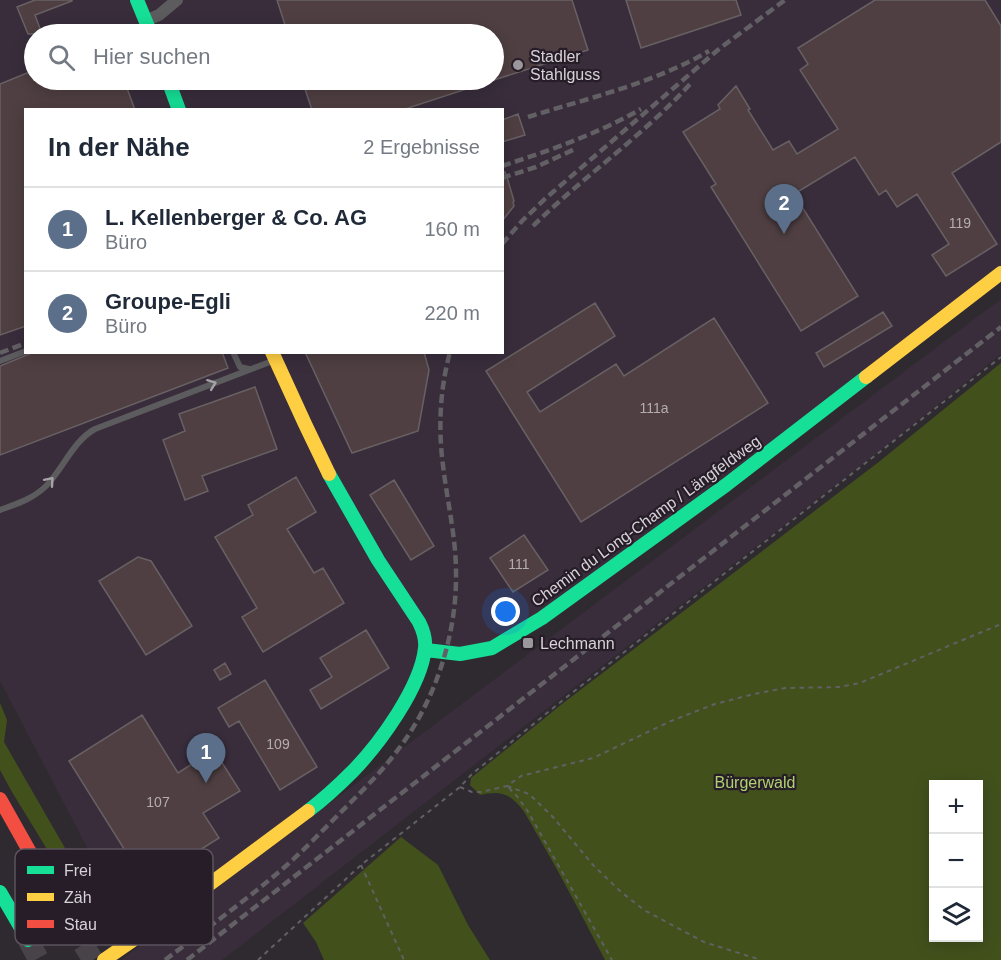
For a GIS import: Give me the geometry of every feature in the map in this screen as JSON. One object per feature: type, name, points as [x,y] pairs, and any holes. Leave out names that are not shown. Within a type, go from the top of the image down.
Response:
[{"type":"main road","points":[[137,0],[146,24]]},
{"type":"main road","points":[[172,90],[178,108]]},
{"type":"main road","name":"Chemin du Long-Champ / Längfeldweg","points":[[426,650],[460,654],[492,648],[542,618],[726,485],[1001,273]]},
{"type":"main road","points":[[213,881],[285,828],[339,784],[372,748],[395,716],[416,680],[426,650],[423,631],[385,573],[350,513],[293,402],[274,356]]},
{"type":"main road","points":[[0,799],[28,849]]},
{"type":"main road","points":[[0,823],[19,849]]},
{"type":"main road","points":[[0,892],[15,918]]},
{"type":"main road","points":[[104,960],[125,945]]},
{"type":"street","points":[[145,21],[159,15],[177,0]]},
{"type":"lane","points":[[0,361],[24,352]]},
{"type":"lane","points":[[234,354],[240,367],[252,369]]},
{"type":"lane","points":[[0,510],[26,500],[41,491],[90,432],[252,369],[274,356]]},
{"type":"path","points":[[258,960],[361,865],[460,787],[472,774],[563,700],[1001,357]]},
{"type":"path","points":[[460,787],[472,792],[481,792],[507,786],[521,776],[592,758],[715,704],[785,688],[839,687],[860,683],[1001,624]]},
{"type":"path","points":[[507,786],[526,810],[612,960]]},
{"type":"path","points":[[507,786],[530,794],[552,816],[593,865],[644,910],[704,942],[761,960]]},
{"type":"path","points":[[361,865],[404,960]]},
{"type":"shaded area","points":[[0,0],[1001,0],[1001,273],[492,648],[426,650],[420,669],[354,770],[213,879],[213,849],[88,849],[0,681]]},
{"type":"shaded area","points":[[1001,299],[1001,354],[889,444],[222,960],[121,960],[141,945],[213,945],[213,891]]},
{"type":"green space","name":"Bürgerwald","points":[[1001,363],[1001,960],[605,960],[523,811],[516,802],[503,794],[480,795],[470,785],[471,778],[562,704],[880,461]]},
{"type":"green space","points":[[0,703],[7,720],[4,742],[66,849],[47,849],[0,770]]},
{"type":"green space","points":[[401,837],[438,865],[468,925],[490,960],[324,960],[316,942],[303,923]]},
{"type":"building","points":[[35,0],[72,0],[35,15],[38,24],[24,24],[17,7]]},
{"type":"building","points":[[277,0],[572,0],[588,50],[504,77],[504,24],[285,24]]},
{"type":"building","points":[[626,0],[736,0],[741,15],[641,48]]},
{"type":"building","points":[[875,0],[985,0],[1001,26],[1001,142],[952,173],[997,244],[946,276],[932,255],[949,244],[917,194],[897,207],[886,190],[879,195],[855,157],[794,194],[858,296],[801,331],[711,187],[716,184],[683,132],[720,109],[718,105],[736,86],[773,150],[789,141],[797,154],[838,129],[800,70],[808,64],[798,48]]},
{"type":"building","points":[[24,74],[24,90],[128,90],[134,108],[24,108],[24,327],[0,335],[0,84]]},
{"type":"building","points":[[305,90],[463,90],[408,108],[311,108]]},
{"type":"building","points":[[518,114],[525,135],[504,141],[504,119]]},
{"type":"building","points":[[504,172],[507,177],[514,206],[504,218]]},
{"type":"building","points":[[595,303],[615,336],[527,392],[540,412],[616,364],[624,376],[714,318],[768,403],[581,522],[486,371]]},
{"type":"building","points":[[883,312],[892,326],[824,367],[816,353]]},
{"type":"building","points":[[29,354],[223,354],[228,368],[0,455],[0,366]]},
{"type":"building","points":[[306,354],[425,354],[429,370],[418,431],[352,453]]},
{"type":"building","points":[[255,387],[277,449],[202,476],[208,491],[185,500],[163,440],[185,431],[179,414]]},
{"type":"building","points":[[296,477],[316,512],[287,529],[314,573],[323,568],[344,603],[263,652],[242,617],[257,608],[215,537],[253,515],[248,505]]},
{"type":"building","points":[[394,480],[434,546],[411,560],[370,495]]},
{"type":"building","points":[[524,535],[548,570],[513,592],[490,558]]},
{"type":"building","points":[[138,557],[151,561],[192,626],[146,655],[99,581]]},
{"type":"building","points":[[366,630],[389,668],[321,709],[310,690],[332,677],[320,658]]},
{"type":"building","points":[[225,663],[231,674],[220,680],[214,670]]},
{"type":"building","points":[[265,680],[317,767],[280,790],[239,721],[229,727],[218,708]]},
{"type":"building","points":[[142,715],[178,773],[214,750],[240,791],[203,813],[219,838],[202,849],[124,849],[69,761]]},
{"type":"tunnel","points":[[31,945],[39,960]]},
{"type":"tunnel","points":[[84,945],[93,960]]},
{"type":"railway","points":[[504,242],[546,198],[719,49],[785,0]]},
{"type":"railway","points":[[528,117],[644,81],[709,51]]},
{"type":"railway","points":[[533,226],[654,120],[692,82]]},
{"type":"railway","points":[[504,165],[573,141],[641,109]]},
{"type":"railway","points":[[504,177],[536,167],[575,149]]},
{"type":"railway","points":[[213,940],[1001,327]]},
{"type":"railway","points":[[0,353],[24,344]]},
{"type":"railway","points":[[213,924],[287,865],[363,790],[400,747],[413,728],[434,687],[448,642],[455,596],[455,546],[441,451],[442,394],[450,354]]},
{"type":"railway","points":[[165,960],[185,945]]},
{"type":"railway","points":[[187,960],[206,945]]},
{"type":"traffic: fast","points":[[137,0],[147,24]]},
{"type":"traffic: fast","points":[[172,90],[178,108]]},
{"type":"traffic: fast","points":[[426,650],[460,654],[492,648],[542,618],[726,485],[866,377]]},
{"type":"traffic: fast","points":[[308,811],[353,771],[387,730],[416,680],[425,648],[424,635],[419,622],[378,560],[329,474]]},
{"type":"traffic: fast","points":[[0,892],[15,918]]},
{"type":"traffic: slow","points":[[866,377],[1001,273]]},
{"type":"traffic: slow","points":[[273,354],[329,474]]},
{"type":"traffic: slow","points":[[213,882],[308,811]]},
{"type":"traffic: slow","points":[[104,960],[126,945]]},
{"type":"traffic: jam","points":[[0,799],[28,849]]},
{"type":"place","name":"Stadler Stahlguss","points":[[518,65]]},
{"type":"place","name":"Groupe-Egli","points":[[784,234]]},
{"type":"place","name":"Lechmann","points":[[528,643]]},
{"type":"place","name":"L. Kellenberger & Co. AG","points":[[206,783]]}]
